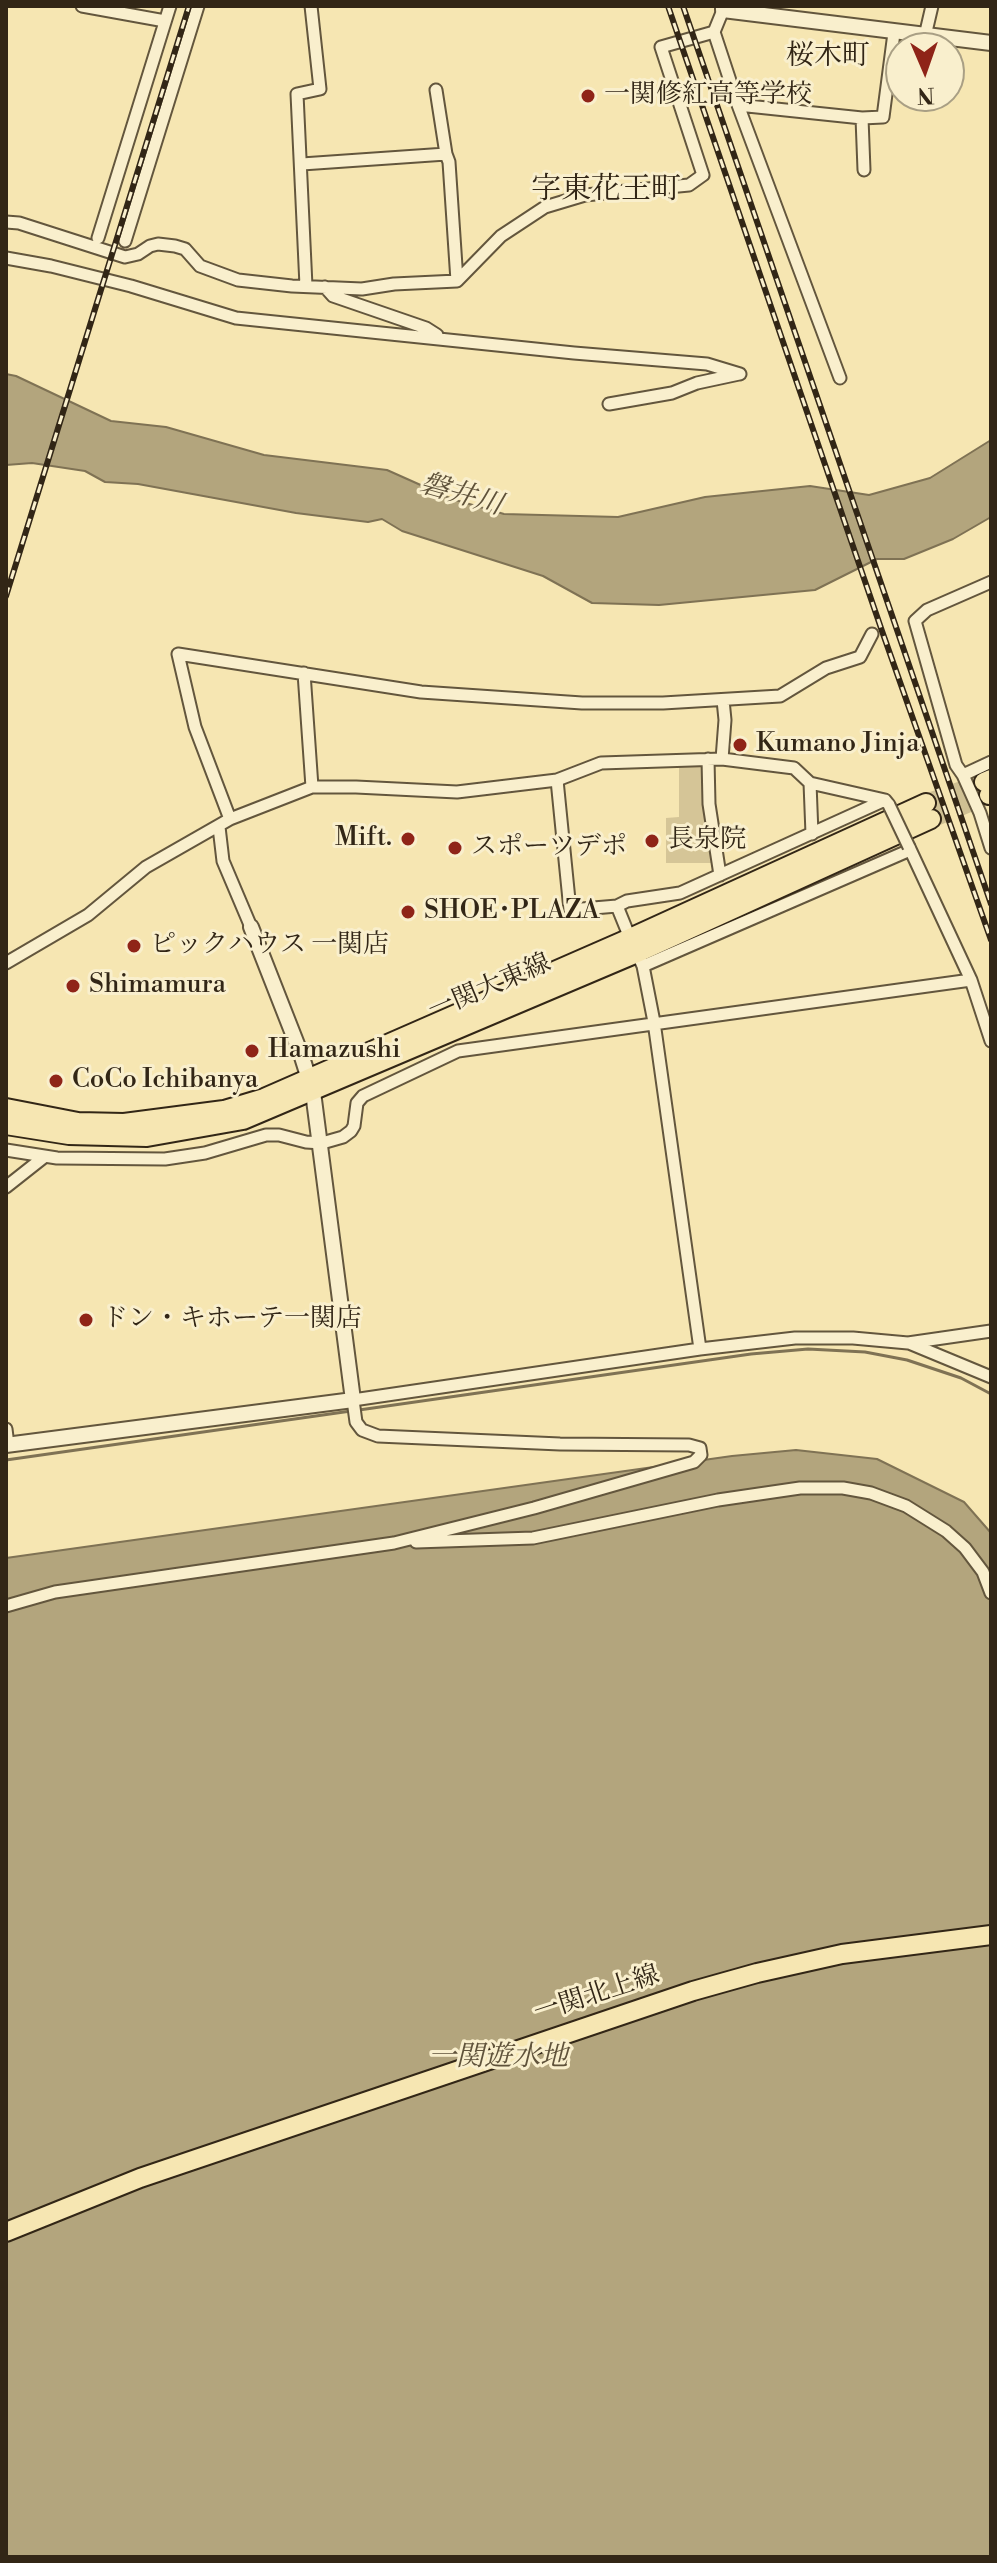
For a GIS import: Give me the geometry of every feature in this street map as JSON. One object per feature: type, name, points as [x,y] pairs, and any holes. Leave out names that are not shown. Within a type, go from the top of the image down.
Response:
[{"type":"main road","name":"一関大東線","points":[[6,1125],[69,1135],[147,1137],[243,1120],[311,1086],[637,952],[928,811]]},
{"type":"main road","name":"一関大東線","points":[[6,1108],[78,1122],[158,1120],[224,1110],[311,1086]]},
{"type":"main road","name":"一関北上線","points":[[6,2232],[140,2178],[693,1991],[842,1954],[991,1935]]},
{"type":"street","points":[[82,6],[152,12],[165,21]]},
{"type":"street","points":[[98,238],[170,6]]},
{"type":"street","points":[[125,241],[198,6]]},
{"type":"street","points":[[306,286],[297,94],[320,89],[311,6]]},
{"type":"street","points":[[926,32],[932,6]]},
{"type":"street","points":[[840,378],[738,105],[714,32],[723,8],[887,32]]},
{"type":"street","points":[[6,222],[19,223],[125,257],[158,244],[175,246],[185,249],[200,266],[238,280],[362,289],[457,281],[501,236],[545,207],[585,195],[689,185],[703,175],[661,47],[714,32]]},
{"type":"street","points":[[965,40],[991,43]]},
{"type":"street","points":[[436,90],[449,162],[457,281]]},
{"type":"street","points":[[738,105],[862,118],[883,117],[885,102]]},
{"type":"street","points":[[862,118],[864,170]]},
{"type":"street","points":[[302,164],[446,154]]},
{"type":"street","points":[[6,258],[131,286],[236,318],[707,364],[740,374],[697,383],[672,393],[609,404]]},
{"type":"street","points":[[325,287],[333,296],[426,328],[441,337]]},
{"type":"street","points":[[991,582],[927,610],[915,621],[956,765],[963,775],[988,795],[991,848]]},
{"type":"street","points":[[230,819],[195,727],[178,654],[421,692],[582,703],[762,699],[784,695],[826,668],[860,657],[872,634]]},
{"type":"street","points":[[304,673],[312,787]]},
{"type":"street","points":[[722,759],[723,700]]},
{"type":"street","points":[[708,759],[709,804],[720,875]]},
{"type":"street","points":[[6,963],[88,915],[146,867],[230,819],[312,787],[457,792],[557,780],[601,763],[722,759],[794,768],[810,783],[887,803],[971,980],[991,1041]]},
{"type":"street","points":[[963,775],[991,762]]},
{"type":"street","points":[[557,780],[570,910],[617,906],[627,901],[680,893],[887,803]]},
{"type":"street","points":[[810,783],[812,834]]},
{"type":"street","points":[[6,1606],[55,1592],[394,1543],[534,1508],[694,1462],[701,1455],[700,1448],[689,1445],[560,1444],[378,1436],[362,1430],[356,1422],[353,1402],[322,1143],[311,1086],[223,861],[219,827]]},
{"type":"street","points":[[637,952],[910,848]]},
{"type":"street","points":[[617,906],[637,952],[654,1022],[700,1349]]},
{"type":"street","points":[[6,1150],[44,1157],[97,1160],[165,1159],[205,1153],[266,1135],[322,1143],[343,1137],[351,1131],[357,1103],[363,1096],[458,1051],[971,980]]},
{"type":"street","points":[[6,1187],[44,1157]]},
{"type":"street","points":[[6,1429],[7,1445],[353,1402],[700,1349],[795,1338],[853,1338],[908,1343],[991,1331]]},
{"type":"street","points":[[908,1343],[991,1377]]},
{"type":"street","points":[[394,1543],[533,1538],[718,1500],[800,1488],[843,1488],[871,1493],[906,1506],[946,1531],[965,1548],[983,1572],[990,1588]]},
{"type":"shaded area","points":[[679,766],[704,766],[711,863],[666,863],[666,818],[679,817]]},
{"type":"water","points":[[6,374],[111,421],[166,427],[264,455],[387,470],[452,499],[504,514],[618,517],[705,497],[810,486],[869,495],[930,478],[991,440],[991,517],[953,539],[904,559],[877,559],[815,590],[659,605],[592,603],[543,576],[402,531],[382,519],[368,522],[296,513],[138,484],[105,482],[85,471],[32,463],[6,465]]},
{"type":"water","name":"一関遊水地","points":[[796,1450],[877,1459],[964,1502],[991,1533],[991,2557],[6,2557],[6,1558],[732,1456]]},
{"type":"waterway","points":[[359,1410],[751,1354],[808,1349],[865,1352],[907,1360],[961,1378],[991,1394]]},
{"type":"waterway","points":[[6,1460],[351,1411]]},
{"type":"tunnel","points":[[926,803],[984,782]]},
{"type":"tunnel","points":[[931,819],[989,795]]},
{"type":"railway","points":[[6,596],[189,6]]},
{"type":"railway","points":[[668,6],[991,940]]},
{"type":"railway","points":[[683,6],[991,904]]},
{"type":"place","name":"一関修紅高等学校","points":[[588,96]]},
{"type":"place","name":"Kumano Jinja","points":[[740,745]]},
{"type":"place","name":"Mift.","points":[[408,839]]},
{"type":"place","name":"長泉院","points":[[652,841]]},
{"type":"place","name":"スポーツデポ","points":[[455,848]]},
{"type":"place","name":"SHOE･PLAZA","points":[[408,912]]},
{"type":"place","name":"ピックハウス 一関店","points":[[134,946]]},
{"type":"place","name":"Shimamura","points":[[73,986]]},
{"type":"place","name":"Hamazushi","points":[[252,1051]]},
{"type":"place","name":"CoCo Ichibanya","points":[[56,1081]]},
{"type":"place","name":"ドン・キホーテ一関店","points":[[86,1320]]},
{"type":"district","name":"桜木町","points":[[828,57]]},
{"type":"district","name":"字東花王町","points":[[606,191]]},
{"type":"water label","name":"磐井川","points":[[461,496]]}]
